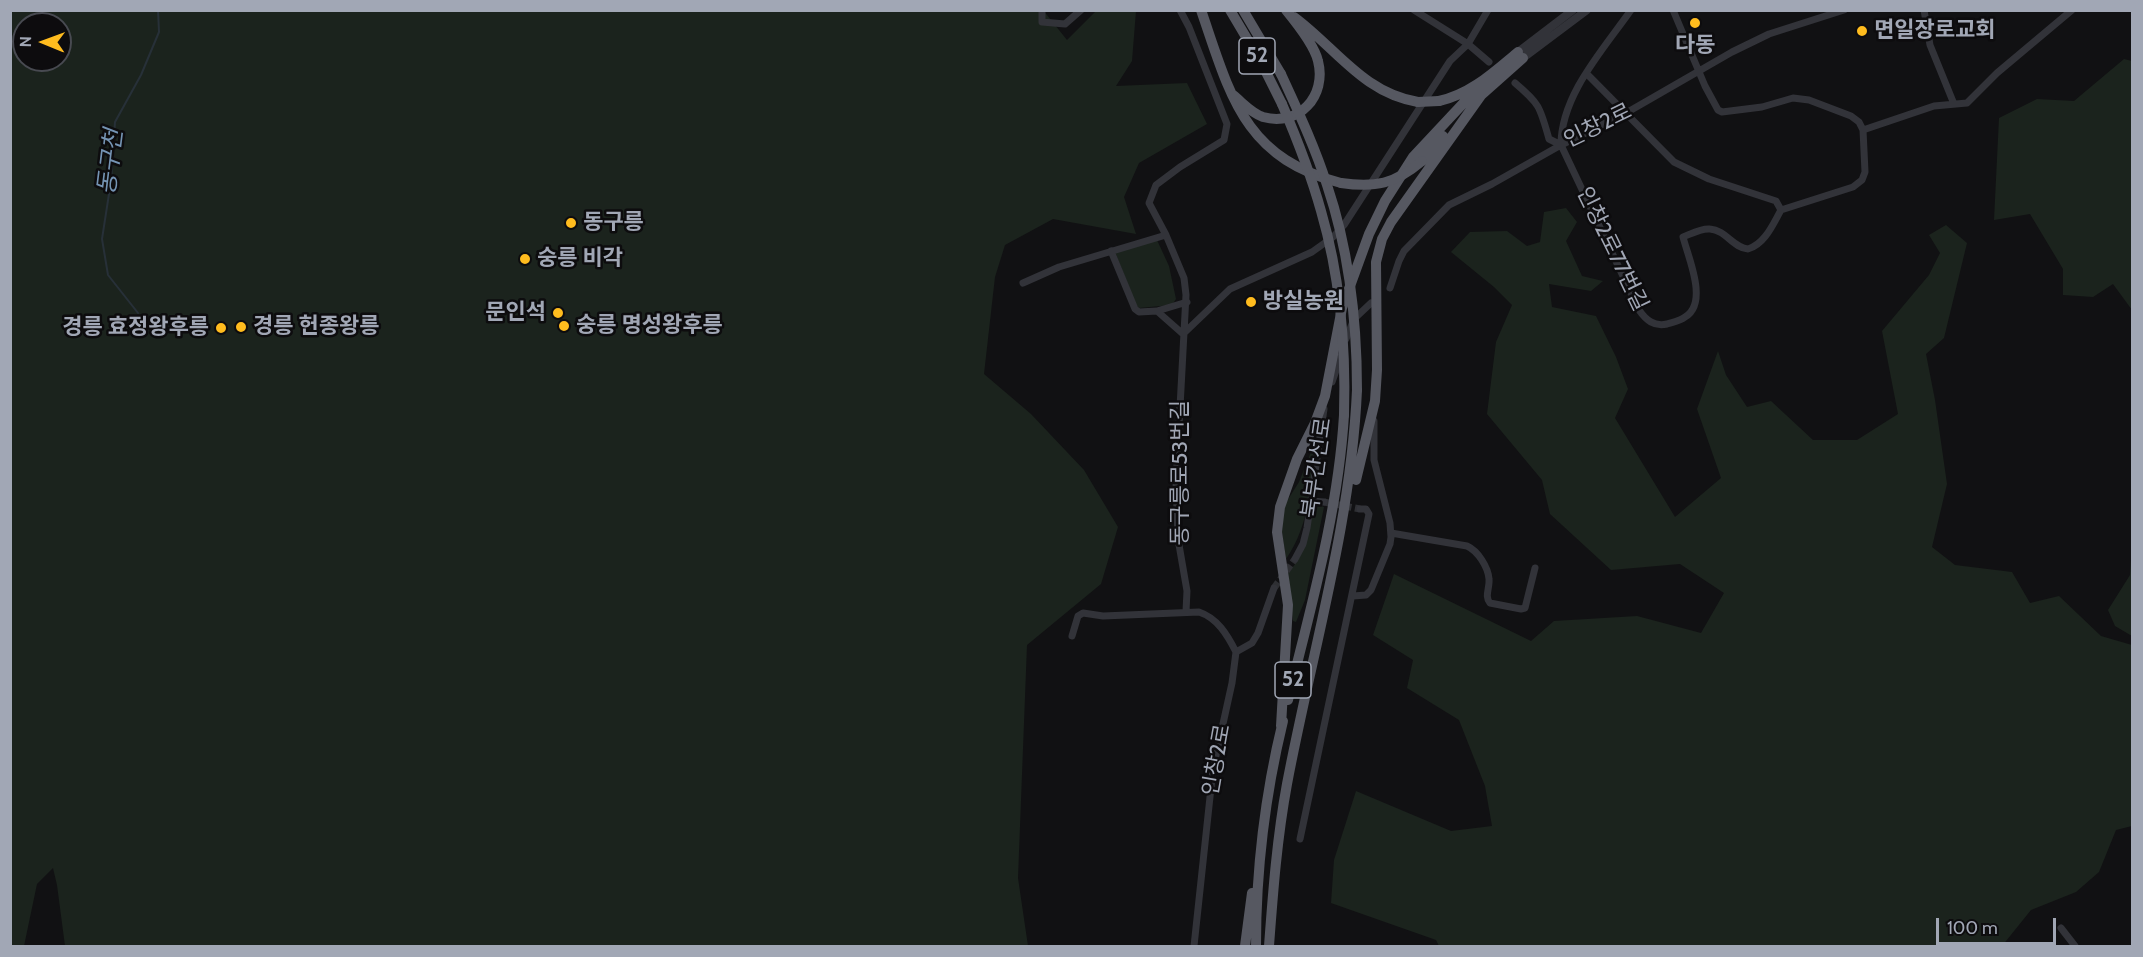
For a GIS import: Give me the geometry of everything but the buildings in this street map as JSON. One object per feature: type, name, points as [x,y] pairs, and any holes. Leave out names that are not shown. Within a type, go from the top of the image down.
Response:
[{"type":"highway","points":[[1202,10],[1237,108],[1251,129],[1271,148],[1295,165],[1341,183],[1363,186],[1386,182],[1410,171],[1521,55]]},
{"type":"highway","name":"북부간선로","points":[[1230,10],[1262,64],[1282,104],[1299,144],[1322,213],[1336,284],[1345,373],[1339,479],[1270,782],[1260,858],[1256,946]]},
{"type":"highway","name":"북부간선로","points":[[1243,10],[1281,74],[1328,186],[1340,230],[1356,342],[1355,438],[1349,484],[1328,597],[1288,783],[1274,878],[1269,946]]},
{"type":"highway","points":[[1231,93],[1253,112],[1272,118],[1295,116],[1311,103],[1318,87],[1318,61],[1310,44],[1287,11]]},
{"type":"highway","points":[[1287,11],[1313,31],[1359,75],[1387,94],[1418,102],[1451,98],[1521,55]]},
{"type":"highway","points":[[1281,726],[1288,605],[1277,532],[1280,507],[1297,459],[1315,423],[1324,396],[1342,308],[1360,254],[1385,201],[1413,157],[1486,78]]},
{"type":"highway","points":[[1328,597],[1374,403],[1377,370],[1376,262],[1378,251],[1391,222],[1482,94]]},
{"type":"highway","points":[[1245,946],[1250,899],[1260,858]]},
{"type":"highway","points":[[1274,878],[1276,946]]},
{"type":"street","points":[[1042,10],[1042,22],[1065,24],[1081,10]]},
{"type":"street","name":"동구릉로53번길","points":[[1180,10],[1227,124],[1224,140],[1156,185],[1149,203],[1166,235],[1184,278],[1186,305],[1176,520],[1187,591],[1186,611]]},
{"type":"street","points":[[1414,10],[1468,44],[1489,62]]},
{"type":"street","points":[[1157,311],[1184,334],[1230,289],[1312,252],[1333,237],[1344,225],[1450,61],[1468,44],[1488,10]]},
{"type":"street","points":[[1521,55],[1573,10]]},
{"type":"street","points":[[1521,55],[1587,10]]},
{"type":"street","points":[[1515,83],[1533,98],[1542,112],[1549,139],[1561,145],[1561,130],[1569,104],[1631,10]]},
{"type":"street","points":[[1587,74],[1674,162],[1709,179],[1776,201],[1781,210],[1853,187],[1862,180],[1865,172],[1863,130],[1859,122],[1851,116],[1809,100],[1792,98],[1762,106],[1720,111],[1715,108],[1673,10]]},
{"type":"street","name":"인창2로","points":[[1390,288],[1404,251],[1442,210],[1458,200],[1626,113],[1732,52],[1769,34],[1844,10]]},
{"type":"street","points":[[1924,10],[1930,45],[1954,104]]},
{"type":"street","points":[[1863,130],[1934,106],[1967,103],[1997,73],[2072,10]]},
{"type":"street","name":"인창2로77번길","points":[[1561,145],[1634,301],[1644,317],[1653,324],[1663,325],[1684,318],[1692,311],[1696,284],[1683,237],[1711,229],[1722,232],[1738,246],[1748,249],[1758,244],[1768,233],[1781,210]]},
{"type":"street","points":[[1023,283],[1059,267],[1166,235]]},
{"type":"street","points":[[1111,251],[1135,309],[1139,312],[1186,305],[1187,313],[1191,316],[1203,314]]},
{"type":"street","points":[[1295,559],[1305,537],[1312,501],[1324,396],[1332,383],[1348,331],[1359,312],[1371,303]]},
{"type":"street","points":[[1353,596],[1366,595],[1371,590],[1390,544],[1391,533],[1374,460],[1374,403]]},
{"type":"street","points":[[1312,501],[1324,502]]},
{"type":"street","points":[[1300,839],[1369,514],[1367,510],[1360,508]]},
{"type":"street","points":[[1391,533],[1473,549],[1486,568],[1490,580],[1487,600],[1490,603],[1525,608],[1535,568]]},
{"type":"street","points":[[1072,636],[1078,616],[1081,614],[1103,616],[1199,612],[1210,616],[1217,622],[1236,652],[1252,643],[1258,633],[1274,588]]},
{"type":"street","name":"인창2로","points":[[1194,946],[1213,769],[1232,682],[1236,652]]},
{"type":"street","points":[[2061,928],[2075,946]]},
{"type":"shaded area","points":[[1043,10],[1067,40],[1096,11],[1136,11],[1132,61],[1116,86],[1187,83],[1207,124],[1139,163],[1124,197],[1136,234],[1053,219],[1005,245],[995,277],[984,374],[1031,414],[1084,470],[1118,527],[1101,584],[1027,645],[1018,878],[1028,946],[65,946],[53,868],[37,884],[24,946],[11,946],[10,11]]},
{"type":"shaded area","points":[[2124,59],[2132,61],[2132,310],[2113,284],[2093,297],[2063,295],[2063,269],[2030,214],[1994,220],[1999,118],[2037,99],[2074,101]]},
{"type":"shaded area","points":[[1566,208],[1577,222],[1566,241],[1582,276],[1603,281],[1591,291],[1549,284],[1552,307],[1596,316],[1616,357],[1628,389],[1615,418],[1675,517],[1721,478],[1697,409],[1718,351],[1726,375],[1747,407],[1771,401],[1813,440],[1857,440],[1898,414],[1882,331],[1929,275],[1940,253],[1929,235],[1946,225],[1967,243],[1944,338],[1926,354],[1947,484],[1932,547],[1955,565],[2012,572],[2030,603],[2059,596],[2101,636],[2132,645],[2132,826],[2116,830],[2099,872],[2076,892],[2031,910],[2002,946],[1439,946],[1436,940],[1331,903],[1334,860],[1356,791],[1451,831],[1492,826],[1485,786],[1459,720],[1407,688],[1413,660],[1373,635],[1394,574],[1531,641],[1554,621],[1637,616],[1701,633],[1724,593],[1680,564],[1611,570],[1550,514],[1542,480],[1487,414],[1496,342],[1512,305],[1451,252],[1470,232],[1507,231],[1527,246],[1540,242],[1544,212]]},
{"type":"shaded area","points":[[1157,240],[1169,266],[1176,299],[1172,305],[1139,308],[1115,252]]},
{"type":"shaded area","points":[[1317,437],[1319,438],[1312,485],[1305,516],[1294,546],[1286,559],[1282,532],[1285,504],[1299,482]]},
{"type":"shaded area","points":[[1314,504],[1324,507],[1305,600],[1296,622],[1293,621],[1288,573],[1303,549]]},
{"type":"shaded area","points":[[2132,545],[2132,636],[2115,626],[2108,610],[2130,575]]},
{"type":"waterway","name":"동구천","points":[[138,313],[108,275],[102,239],[111,181],[115,122],[141,75],[159,32],[158,10]]},
{"type":"tunnel","points":[[1324,502],[1360,509]]},
{"type":"tunnel","points":[[1274,588],[1295,559]]},
{"type":"place","name":"다동","points":[[1695,23]]},
{"type":"place","name":"면일장로교회","points":[[1862,31]]},
{"type":"place","name":"동구릉","points":[[571,223]]},
{"type":"place","name":"숭릉 비각","points":[[525,259]]},
{"type":"place","name":"방실농원","points":[[1251,302]]},
{"type":"place","name":"문인석","points":[[558,313]]},
{"type":"place","name":"숭릉 명성왕후릉","points":[[564,326]]},
{"type":"place","name":"경릉 헌종왕릉","points":[[241,327]]},
{"type":"place","name":"경릉 효정왕후릉","points":[[221,328]]}]
